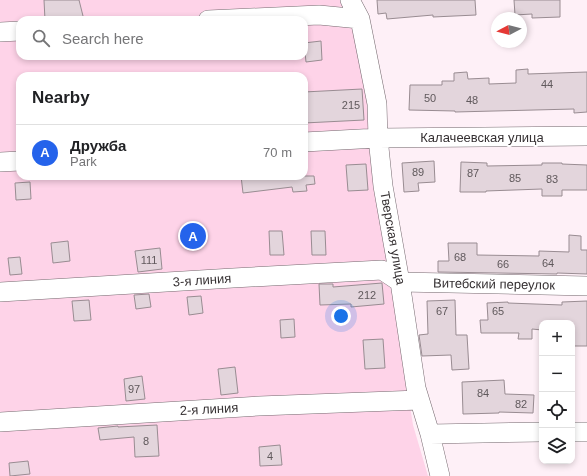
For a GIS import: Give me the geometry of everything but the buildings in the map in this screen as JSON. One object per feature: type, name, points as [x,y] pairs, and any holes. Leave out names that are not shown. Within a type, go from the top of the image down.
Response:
[{"type":"street","name":"Тверская улица","points":[[350,0],[360,19],[377,104],[378,138],[383,186],[400,282],[416,388],[430,434],[440,476]]},
{"type":"street","points":[[297,16],[319,15],[360,19]]},
{"type":"street","points":[[0,32],[16,30]]},
{"type":"street","name":"Калачеевская улица","points":[[308,142],[378,138],[587,136]]},
{"type":"street","points":[[0,162],[16,161]]},
{"type":"street","name":"3-я линия","points":[[0,292],[382,270],[400,282]]},
{"type":"street","name":"Витебский переулок","points":[[400,282],[587,286]]},
{"type":"street","name":"2-я линия","points":[[0,422],[259,406],[419,400]]},
{"type":"street","points":[[430,434],[539,432]]},
{"type":"street","points":[[575,432],[587,432]]},
{"type":"shaded area","points":[[0,0],[350,0],[359,13],[393,297],[413,425],[428,476],[0,476]]},
{"type":"place","name":"Дружба","points":[[193,236]]}]
